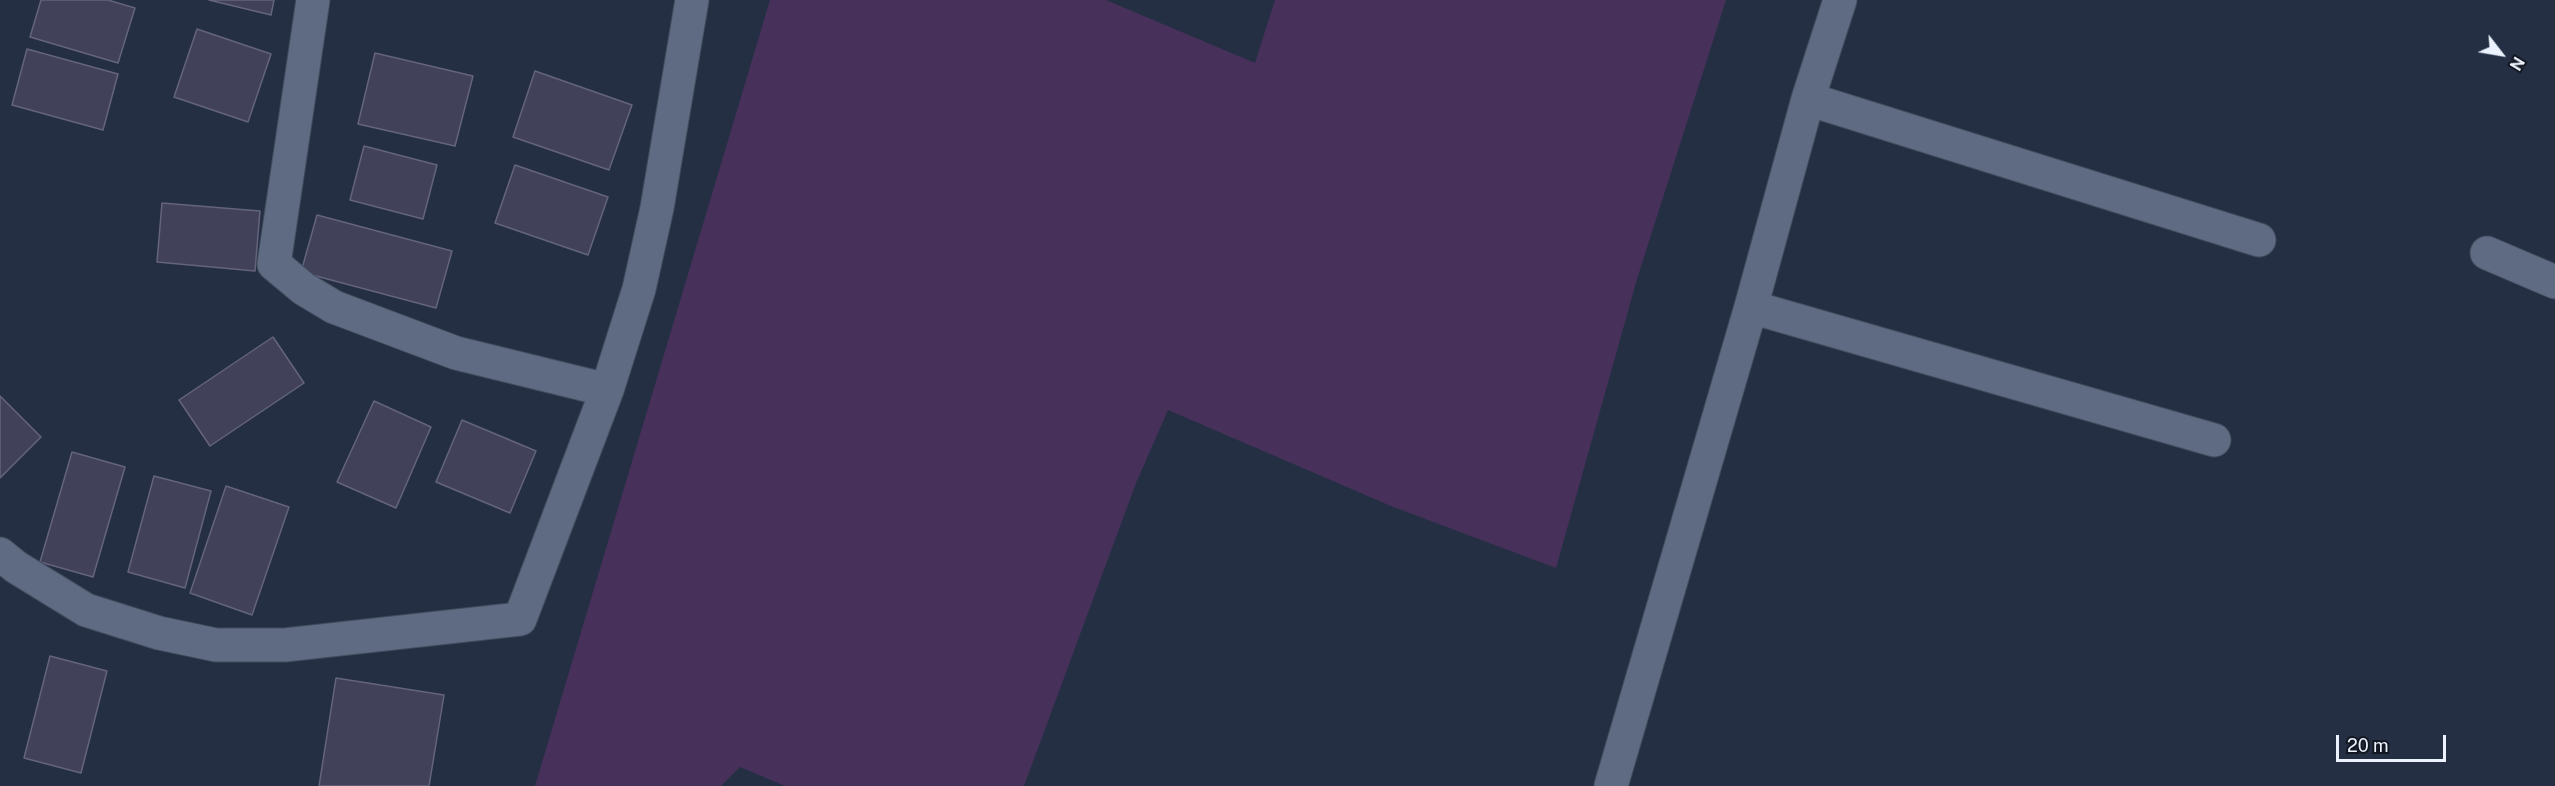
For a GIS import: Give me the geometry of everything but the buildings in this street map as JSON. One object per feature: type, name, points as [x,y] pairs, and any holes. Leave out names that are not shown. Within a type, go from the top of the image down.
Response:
[{"type":"street","points":[[313,0],[274,264],[304,289],[334,307],[445,349],[607,390]]},
{"type":"street","points":[[0,554],[86,610],[159,633],[216,645],[285,645],[520,619],[607,390],[639,289],[659,197],[692,0]]},
{"type":"street","points":[[1611,786],[1751,307],[1808,99],[1840,0]]},
{"type":"street","points":[[1808,99],[2259,240]]},
{"type":"street","points":[[2487,253],[2555,282]]},
{"type":"street","points":[[1751,307],[2214,440]]},
{"type":"shaded area","points":[[770,0],[1106,0],[1255,63],[1275,0],[1726,0],[1637,279],[1556,568],[1391,506],[1168,410],[1136,483],[1024,786],[785,786],[740,767],[721,786],[535,786]]}]
